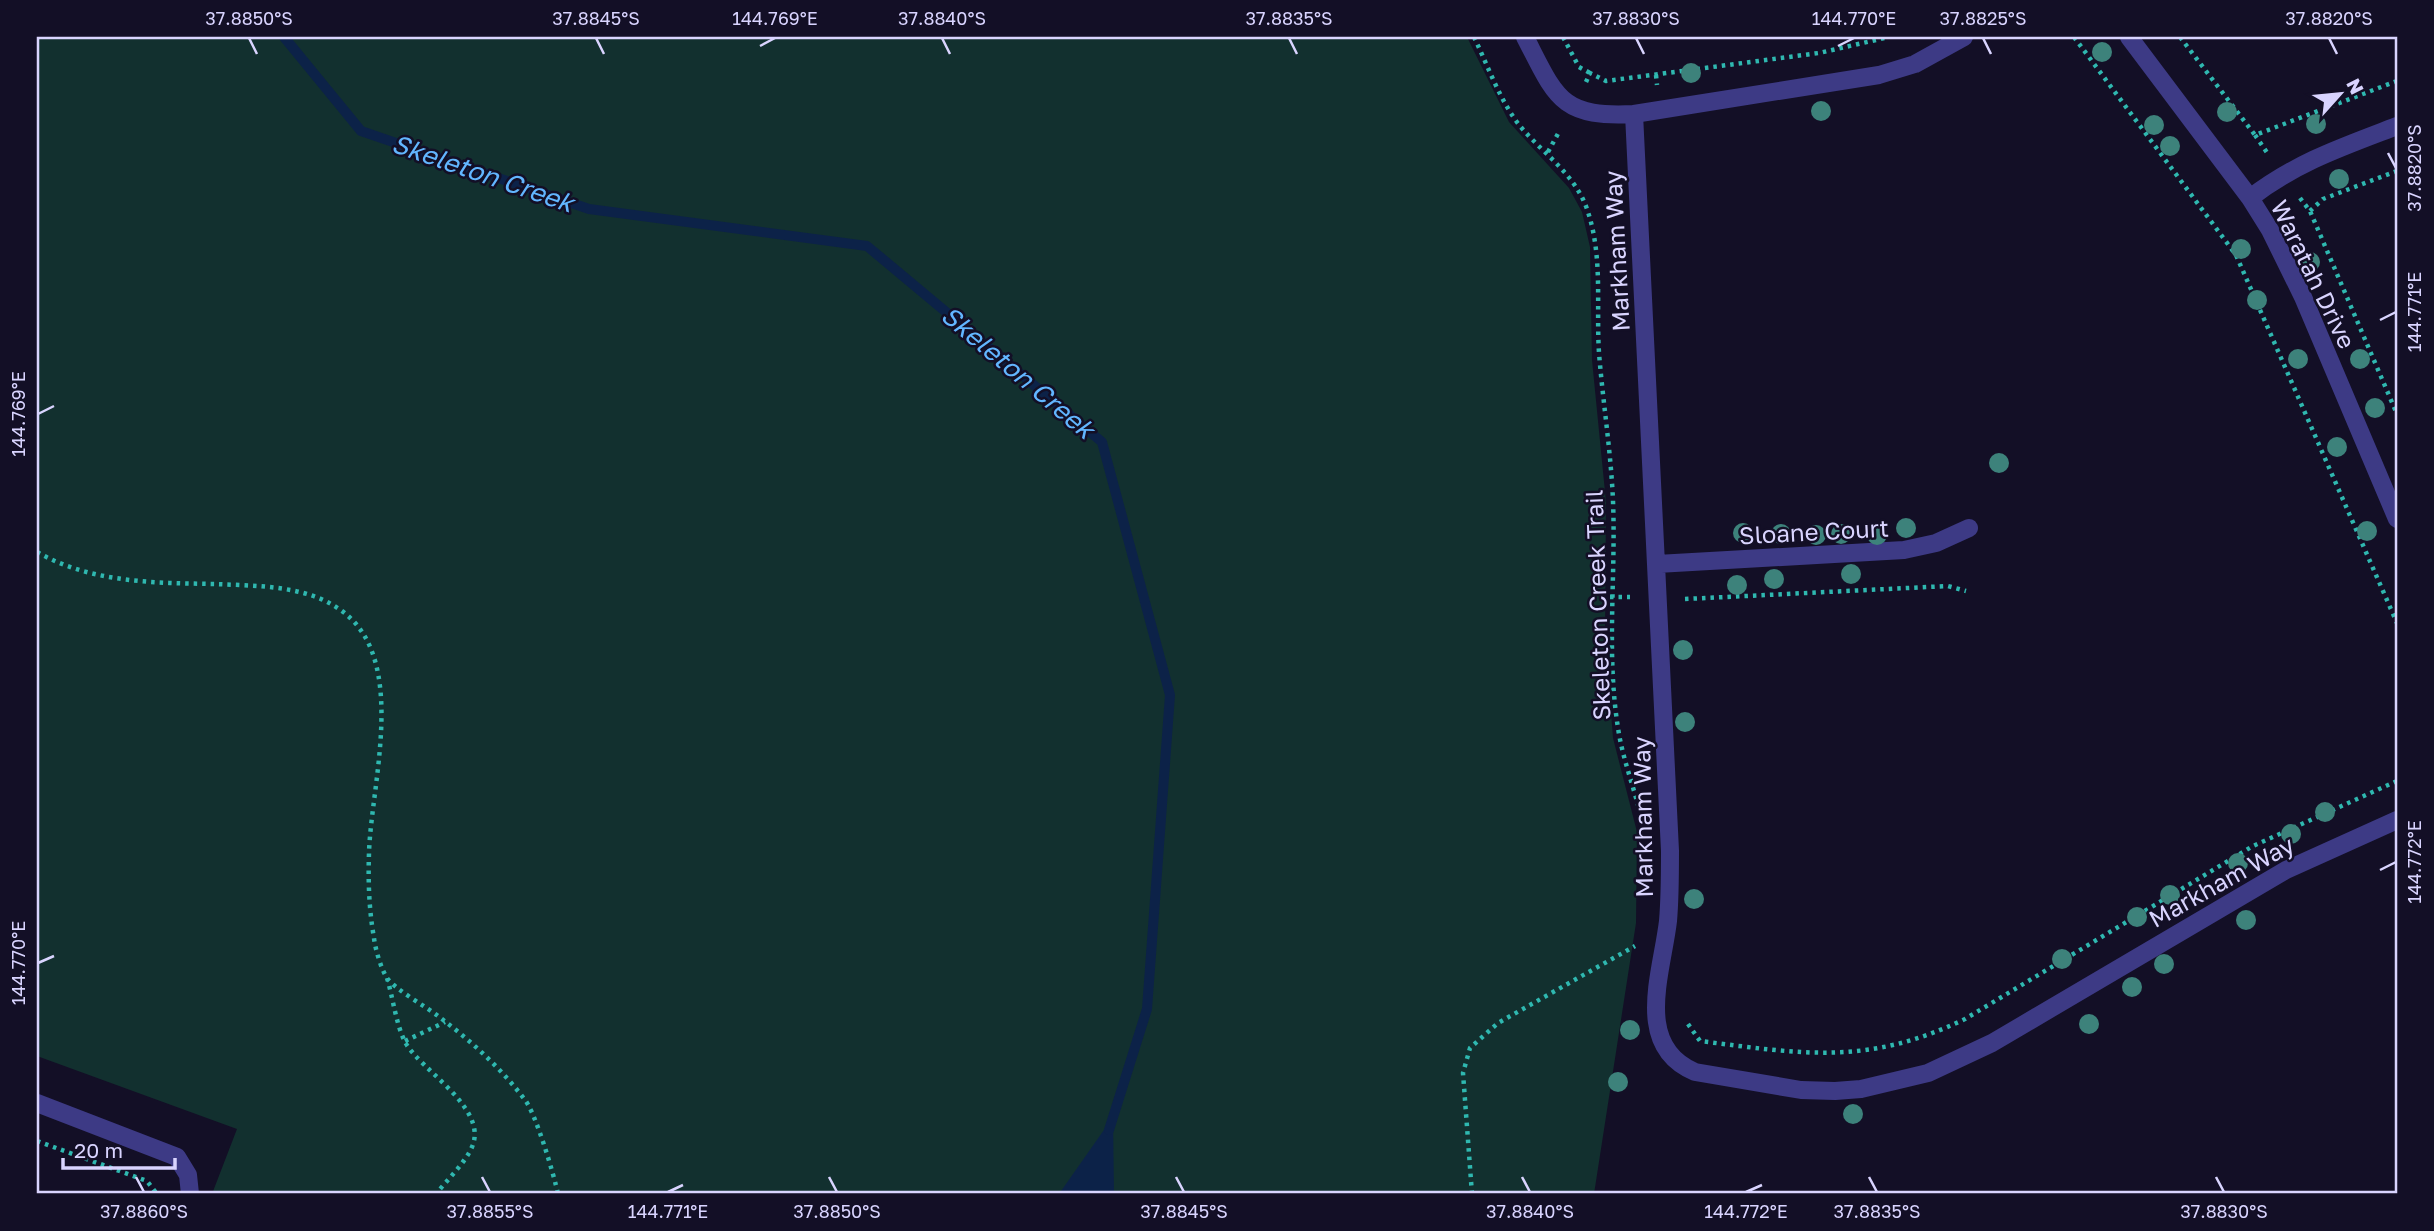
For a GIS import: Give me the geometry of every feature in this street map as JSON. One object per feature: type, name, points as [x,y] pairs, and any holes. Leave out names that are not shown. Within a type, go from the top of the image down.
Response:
[{"type":"street","points":[[1525,37],[1558,96],[1573,107],[1600,116],[1660,111],[1879,75],[1915,64],[1964,37]]},
{"type":"street","name":"Waratah Drive","points":[[2129,37],[2250,198],[2303,297],[2397,519]]},
{"type":"street","name":"Markham Way","points":[[1634,114],[1670,889],[1655,1018],[1664,1048],[1685,1068],[1801,1090],[1835,1091],[1882,1085],[1928,1073],[1992,1043],[2286,870],[2397,820]]},
{"type":"street","points":[[2250,198],[2281,173],[2397,126]]},
{"type":"street","name":"Sloane Court","points":[[1657,564],[1904,550],[1936,543],[1969,528]]},
{"type":"street","points":[[37,1103],[177,1157],[188,1175],[190,1194]]},
{"type":"path","name":"Skeleton Creek Trail","points":[[1474,37],[1520,126],[1568,174],[1581,194],[1593,227],[1599,285],[1599,350],[1613,504],[1610,597],[1618,728],[1639,812]]},
{"type":"path","points":[[1563,37],[1579,67],[1590,73]]},
{"type":"path","points":[[2074,37],[2235,255],[2397,623]]},
{"type":"path","points":[[2180,37],[2310,211],[2397,414]]},
{"type":"path","points":[[1656,75],[1660,111]]},
{"type":"path","points":[[2255,135],[2397,81]]},
{"type":"path","points":[[2310,211],[2323,199],[2397,170]]},
{"type":"path","points":[[37,552],[60,565],[108,577],[150,583],[266,586],[303,594],[339,608],[360,628],[377,663],[383,709],[373,794],[369,890],[374,941],[405,1041],[432,1074],[461,1101],[472,1117],[473,1145],[436,1194]]},
{"type":"path","points":[[1684,563],[1687,613]]},
{"type":"path","points":[[1610,597],[1686,599],[1948,586],[1966,591]]},
{"type":"path","points":[[1684,1017],[1700,1041],[1811,1055],[1877,1050],[1933,1034],[1965,1019],[2253,846],[2397,780]]},
{"type":"path","points":[[1472,1194],[1463,1073],[1470,1048],[1498,1023],[1640,943]]},
{"type":"path","points":[[387,978],[446,1021],[496,1066],[527,1102],[558,1194]]},
{"type":"path","points":[[405,1041],[446,1021]]},
{"type":"path","points":[[37,1140],[147,1181],[157,1194]]},
{"type":"green space","points":[[37,37],[1467,37],[1509,122],[1569,188],[1582,212],[1590,247],[1592,360],[1606,502],[1605,636],[1613,738],[1637,832],[1636,923],[1594,1194],[212,1194],[237,1129],[37,1056]]},
{"type":"water","points":[[1113,1117],[1114,1194],[1059,1194]]},
{"type":"waterway","name":"Skeleton Creek","points":[[284,37],[361,131],[589,209],[867,246],[1102,442],[1170,695],[1147,1009],[1109,1130]]}]
